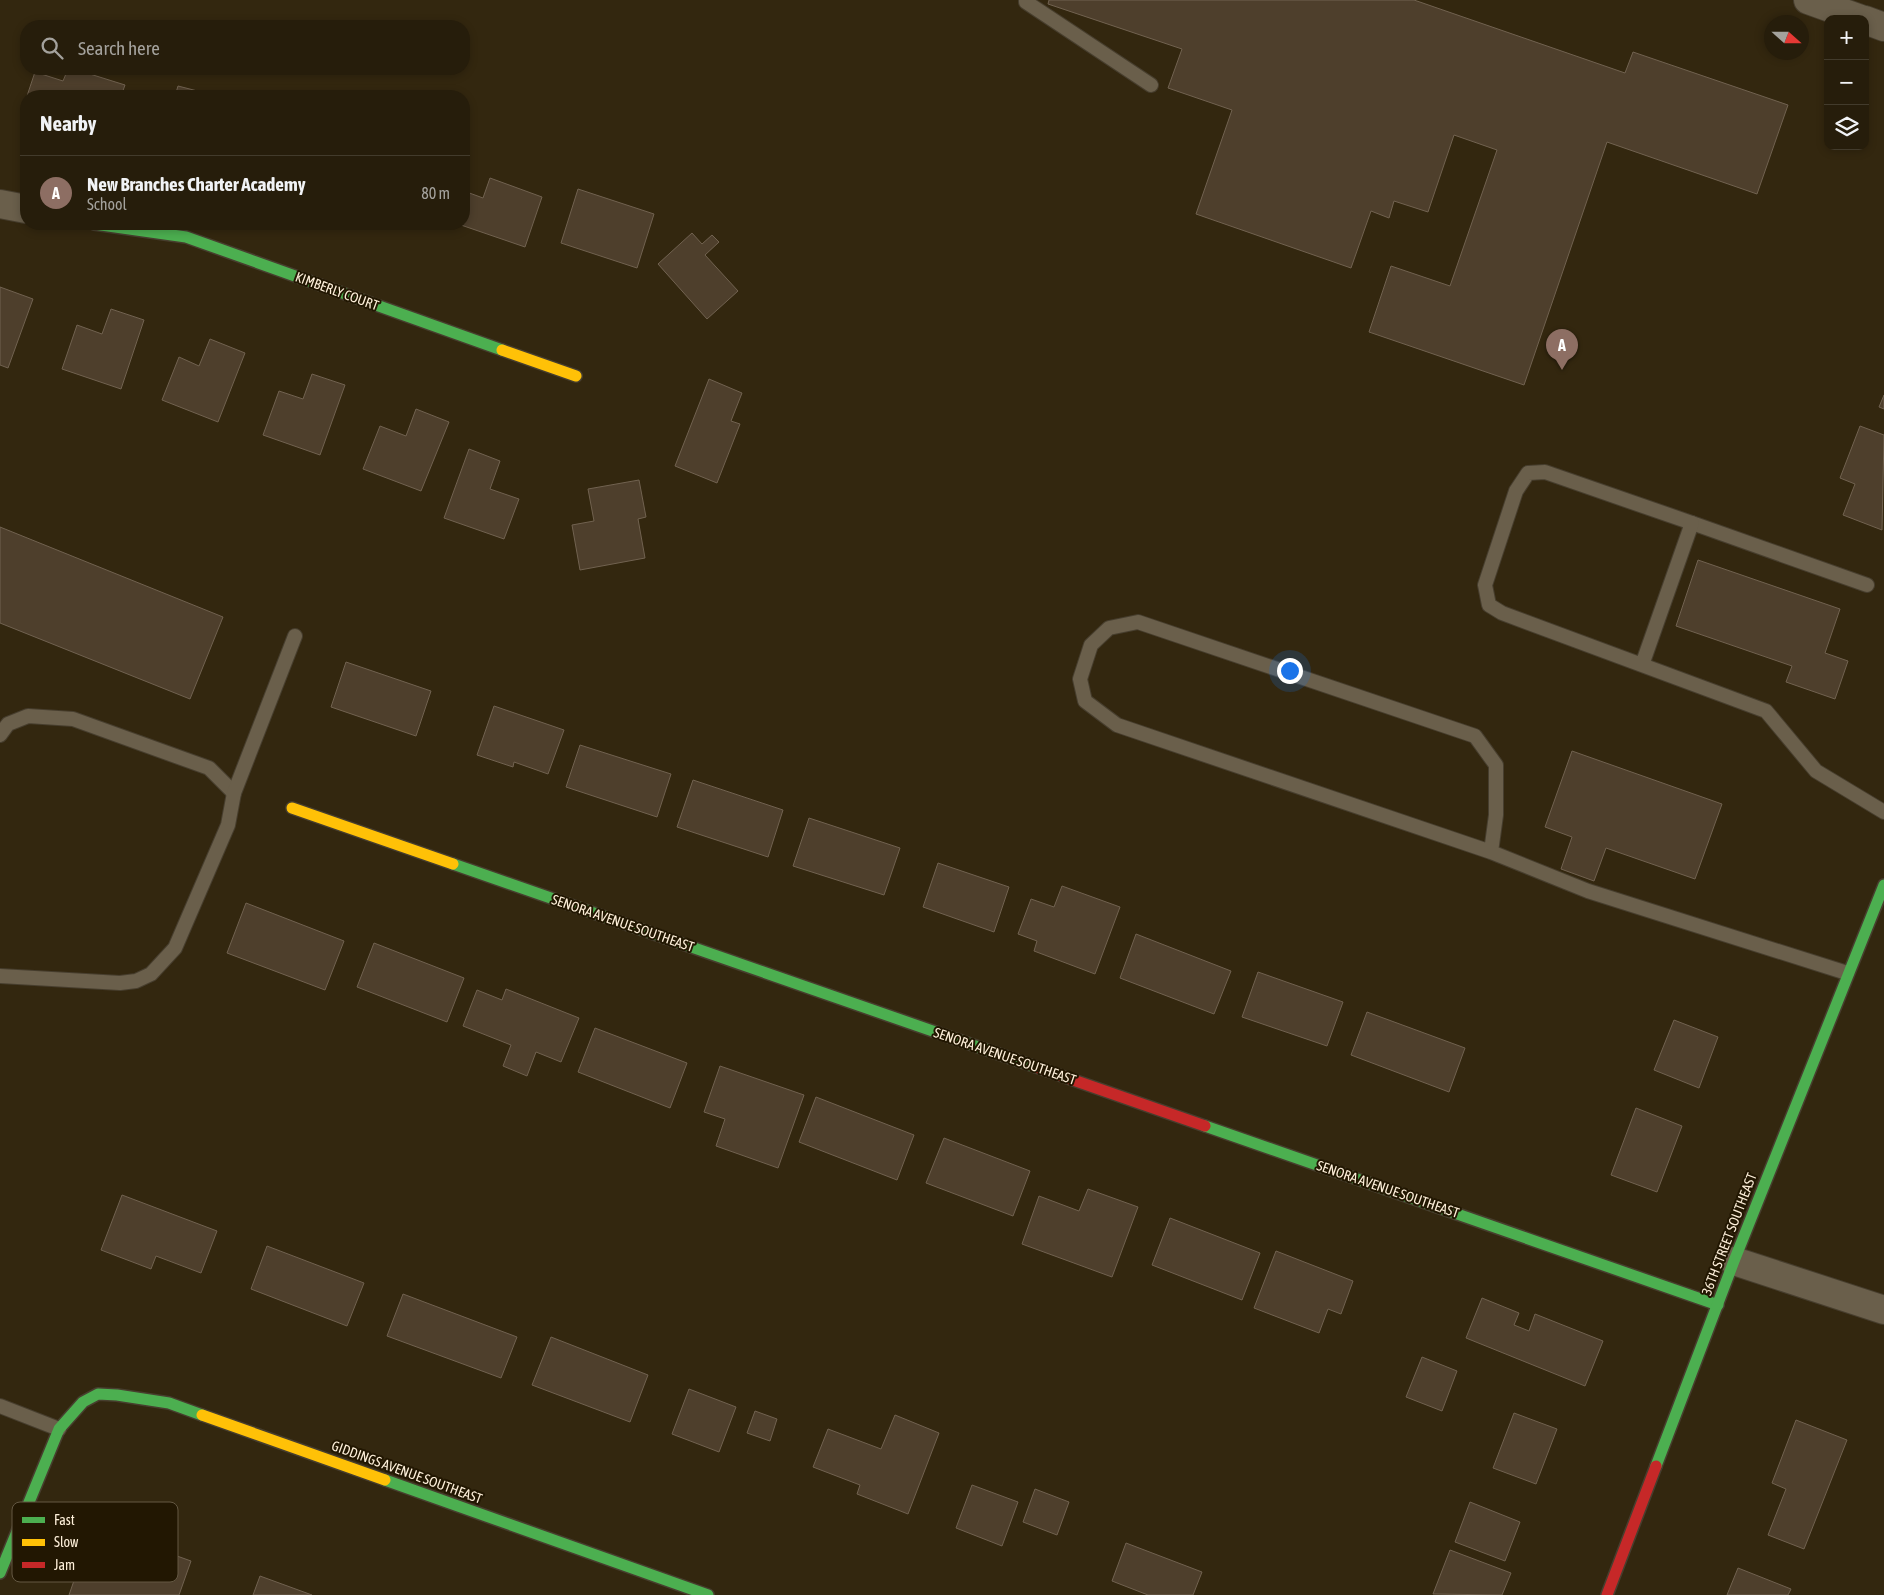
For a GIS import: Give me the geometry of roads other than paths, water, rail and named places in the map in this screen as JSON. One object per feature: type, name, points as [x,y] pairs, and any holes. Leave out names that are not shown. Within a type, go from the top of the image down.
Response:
[{"type":"street","points":[[1808,0],[1850,15]]},
{"type":"street","points":[[1869,21],[1884,27]]},
{"type":"street","points":[[0,204],[20,208]]},
{"type":"street","name":"KIMBERLY COURT","points":[[136,230],[186,237],[576,376]]},
{"type":"street","name":"SENORA AVENUE SOUTHEAST","points":[[292,808],[1718,1305]]},
{"type":"street","name":"36TH STREET SOUTHEAST","points":[[1607,1595],[1734,1261],[1847,973],[1884,885]]},
{"type":"street","points":[[1734,1261],[1884,1310]]},
{"type":"street","name":"GIDDINGS AVENUE SOUTHEAST","points":[[59,1429],[69,1415],[93,1396],[117,1395],[169,1402],[708,1595]]},
{"type":"street","points":[[29,1502],[59,1429]]},
{"type":"street","points":[[0,1573],[12,1544]]},
{"type":"lane","points":[[1026,0],[1026,2],[1151,84]]},
{"type":"lane","points":[[1867,584],[1545,472],[1528,473],[1516,491],[1485,585],[1489,605],[1502,614],[1766,712],[1816,771],[1884,812]]},
{"type":"lane","points":[[1642,665],[1692,523]]},
{"type":"lane","points":[[1491,852],[1496,815],[1496,765],[1476,736],[1138,622],[1109,628],[1091,645],[1080,678],[1085,701],[1117,725],[1491,852],[1588,892],[1847,973]]},
{"type":"lane","points":[[0,976],[120,983],[136,981],[151,974],[175,948],[230,820],[234,793],[295,636]]},
{"type":"lane","points":[[0,735],[8,724],[28,716],[73,719],[209,768],[234,793]]},
{"type":"lane","points":[[0,1406],[59,1429]]},
{"type":"place","name":"New Branches Charter Academy","points":[[1562,370]]}]
